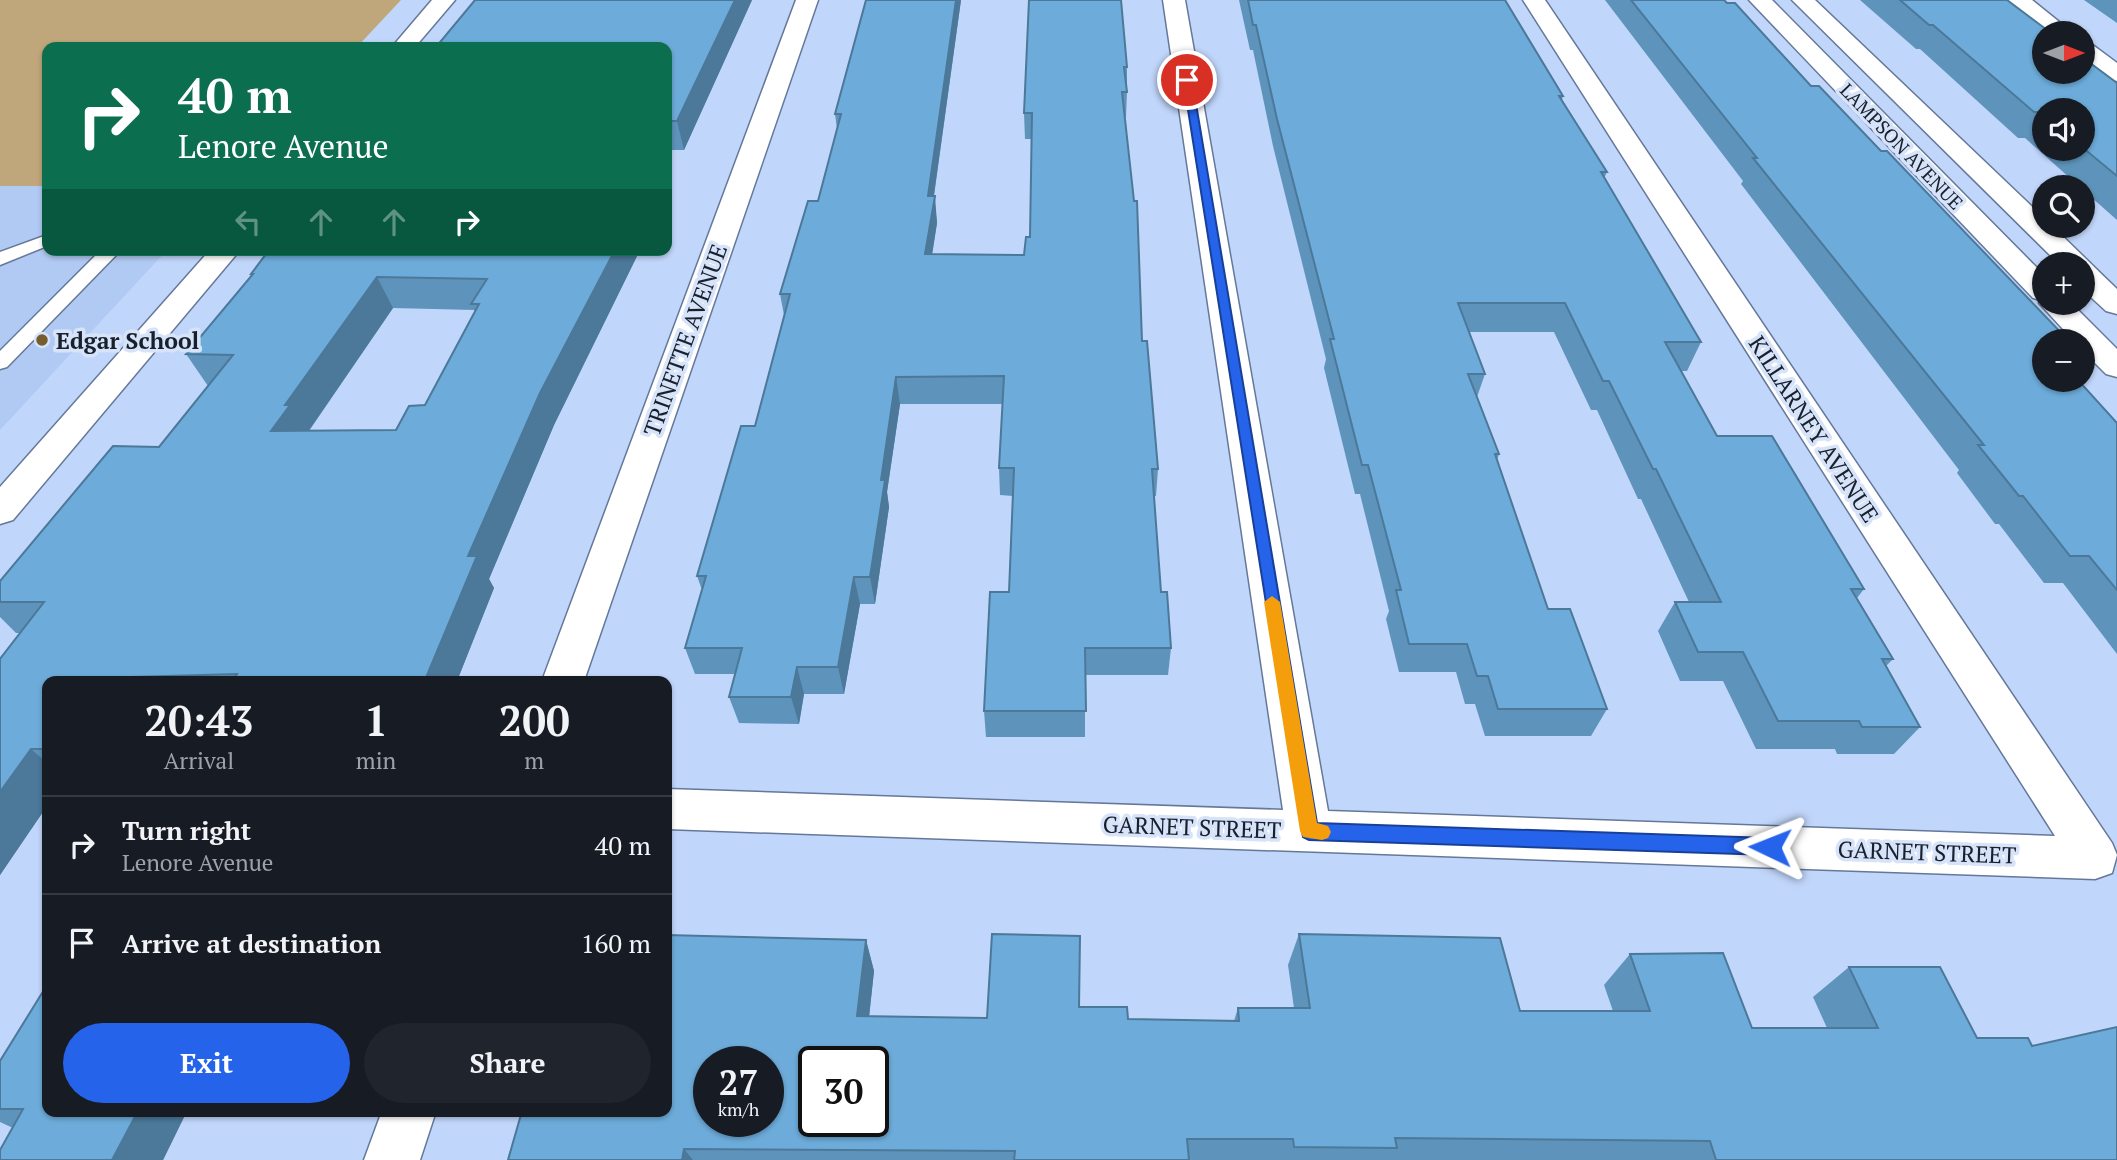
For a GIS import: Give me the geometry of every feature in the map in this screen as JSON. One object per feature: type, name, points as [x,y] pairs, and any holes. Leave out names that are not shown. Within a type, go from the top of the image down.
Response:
[{"type":"street","points":[[407,42],[444,0]]},
{"type":"street","name":"TRINETTE AVENUE","points":[[565,676],[807,0]]},
{"type":"street","points":[[1174,0],[1309,831]]},
{"type":"street","name":"KILLARNEY AVENUE","points":[[1534,0],[2095,858]]},
{"type":"street","name":"LAMPSON AVENUE","points":[[1760,0],[2032,280]]},
{"type":"street","name":"LAMPSON AVENUE","points":[[1803,0],[2063,252]]},
{"type":"street","points":[[2018,0],[2046,21]]},
{"type":"street","points":[[2095,58],[2117,74]]},
{"type":"street","points":[[0,511],[221,256]]},
{"type":"street","points":[[2095,284],[2117,305]]},
{"type":"street","points":[[2066,315],[2117,367]]},
{"type":"street","name":"GARNET STREET","points":[[672,809],[2095,858]]},
{"type":"street","points":[[391,1160],[407,1117]]},
{"type":"lane","points":[[0,259],[42,242]]},
{"type":"lane","points":[[0,363],[107,256]]},
{"type":"shaded area","points":[[0,0],[401,0],[362,42],[42,42],[42,186],[0,186]]},
{"type":"shaded area","name":"Edgar School","points":[[0,186],[42,186],[42,256],[161,256],[0,430]]},
{"type":"building","points":[[475,0],[735,0],[677,121],[672,121],[672,42],[440,42]]},
{"type":"building","points":[[866,0],[956,0],[928,196],[935,196],[925,254],[1024,255],[1026,237],[1030,237],[1032,113],[1024,113],[1029,0],[1121,0],[1127,67],[1124,67],[1127,92],[1122,92],[1134,201],[1137,201],[1142,341],[1147,341],[1158,469],[1152,469],[1161,592],[1167,592],[1171,648],[1085,648],[1086,711],[984,711],[990,592],[1009,592],[1014,468],[999,468],[1004,376],[896,377],[881,480],[885,480],[870,577],[854,577],[838,667],[797,667],[791,697],[729,697],[742,648],[685,648],[706,576],[697,576],[741,426],[755,426],[790,294],[780,294],[808,201],[818,201],[841,114],[835,114]]},
{"type":"building","points":[[1248,0],[1505,0],[1563,96],[1559,96],[1607,172],[1601,172],[1701,342],[1665,342],[1717,436],[1772,436],[1864,589],[1851,589],[1893,659],[1882,659],[1920,727],[1862,727],[1859,721],[1778,721],[1743,652],[1698,652],[1675,602],[1721,602],[1656,469],[1653,469],[1609,381],[1603,381],[1565,303],[1458,303],[1485,374],[1468,374],[1499,454],[1495,454],[1548,609],[1570,609],[1607,709],[1498,709],[1488,676],[1477,676],[1467,644],[1409,644],[1396,590],[1401,590],[1368,465],[1362,465],[1330,339],[1334,339]]},
{"type":"building","points":[[1631,0],[1724,0],[1727,3],[1735,3],[1811,86],[1819,86],[1881,151],[1887,151],[2032,302],[2032,315],[2044,315],[2058,329],[2032,329],[2032,392],[2089,392],[2117,423],[2117,590],[2089,556],[2070,556],[2023,496],[2019,496],[1978,445],[1984,445],[1753,158],[1757,158]]},
{"type":"building","points":[[1900,0],[2007,0],[2035,21],[2032,21],[2032,84],[2095,84],[2095,67],[2117,83],[2117,176],[2095,158],[2095,98],[2032,98],[2032,110],[1933,25],[1929,25]]},
{"type":"building","points":[[264,256],[612,256],[540,393],[468,556],[477,556],[427,676],[42,676],[42,749],[31,749],[0,792],[0,659],[44,602],[0,602],[0,581],[113,446],[159,447],[233,355],[186,354],[253,274]],"holes":[[[377,277],[487,279],[471,304],[479,304],[425,405],[409,406],[396,430],[271,431],[290,405],[285,405]]]},
{"type":"building","points":[[992,934],[1080,936],[1079,1007],[1127,1007],[1128,1019],[1239,1021],[1238,1008],[1310,1008],[1299,934],[1500,938],[1520,1011],[1650,1011],[1630,954],[1723,953],[1752,1028],[1878,1028],[1849,967],[1940,967],[1977,1038],[2028,1038],[2032,1046],[2117,1027],[2117,1160],[1716,1160],[1710,1141],[1395,1138],[1397,1148],[1294,1147],[1293,1139],[1187,1139],[1189,1160],[1014,1160],[1015,1151],[684,1149],[682,1160],[508,1160],[520,1117],[672,1117],[672,935],[866,940],[857,1016],[987,1018]]},
{"type":"building","points":[[42,993],[42,1117],[135,1117],[112,1160],[0,1160],[0,1150],[23,1109],[0,1109],[0,1061]]},
{"type":"slow traffic","points":[[1272,602],[1309,831],[1322,832]]},
{"type":"place","name":"Edgar School","points":[[42,340]]},
{"type":"route","points":[[1187,80],[1309,831],[1770,847]]}]
